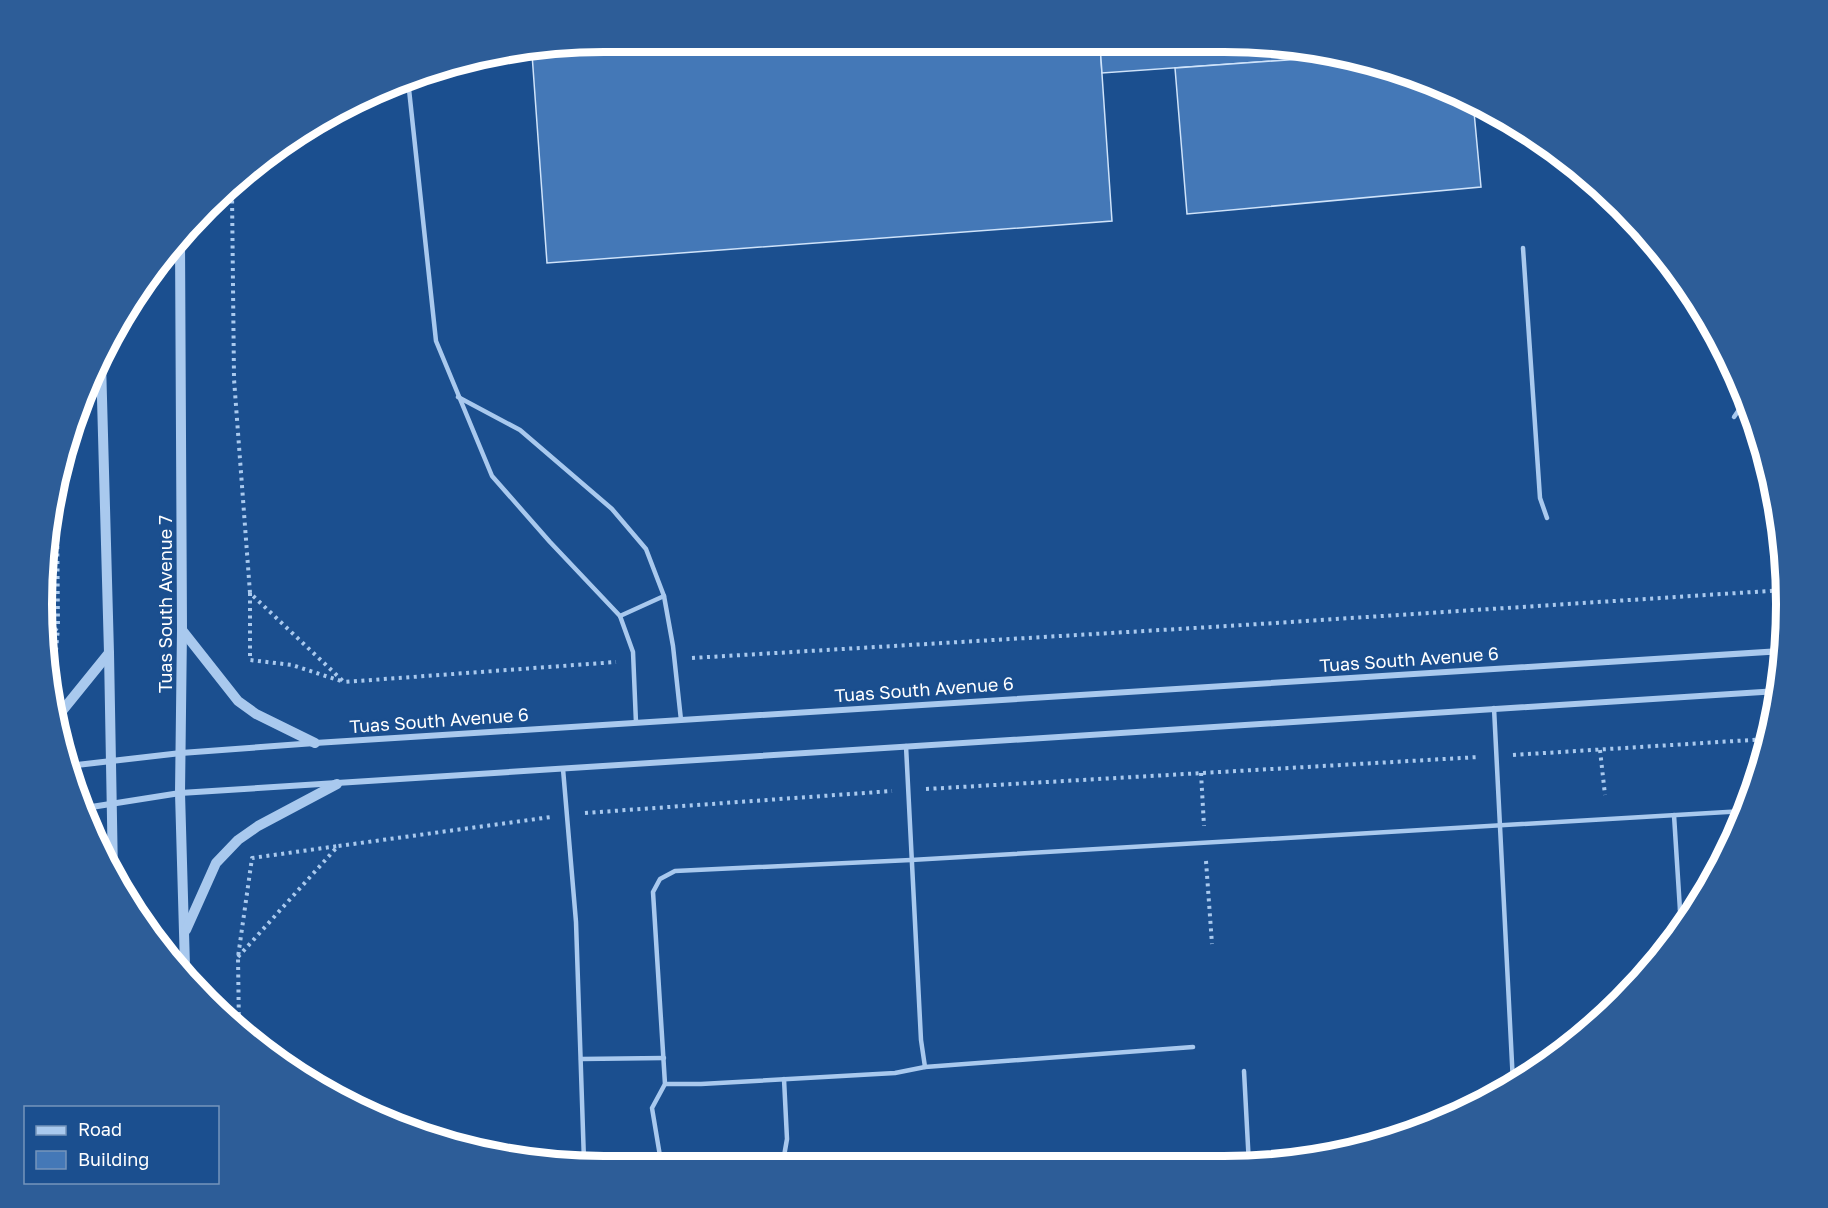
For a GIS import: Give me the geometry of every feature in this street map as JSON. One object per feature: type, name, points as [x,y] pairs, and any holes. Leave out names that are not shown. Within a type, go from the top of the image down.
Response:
[{"type":"street","name":"Tuas South Avenue 7","points":[[180,251],[182,630],[180,793],[185,963]]},
{"type":"street","points":[[101,377],[113,855]]},
{"type":"street","points":[[182,630],[237,701],[256,714],[315,743]]},
{"type":"street","name":"Tuas South Avenue 6","points":[[77,765],[181,753],[315,743],[1773,652]]},
{"type":"street","points":[[63,710],[109,653]]},
{"type":"street","points":[[91,807],[180,793],[1768,692]]},
{"type":"street","points":[[184,934],[216,862],[238,840],[258,826],[337,784]]},
{"type":"lane","points":[[409,88],[436,340],[492,476],[620,616],[633,652],[636,723]]},
{"type":"lane","points":[[1523,248],[1540,498],[1547,518]]},
{"type":"lane","points":[[458,397],[520,430],[612,509],[646,549],[664,596],[675,659],[681,720]]},
{"type":"lane","points":[[1734,417],[1740,409]]},
{"type":"lane","points":[[620,616],[664,596]]},
{"type":"lane","points":[[1494,708],[1513,1073]]},
{"type":"lane","points":[[906,746],[921,1040],[925,1067]]},
{"type":"lane","points":[[563,769],[576,922],[584,1155]]},
{"type":"lane","points":[[660,1156],[652,1108],[665,1084],[653,892],[660,879],[675,871],[911,860],[1735,812]]},
{"type":"lane","points":[[1674,815],[1680,914]]},
{"type":"lane","points":[[665,1084],[895,1073],[925,1067],[1193,1047]]},
{"type":"lane","points":[[581,1059],[664,1058]]},
{"type":"lane","points":[[1244,1071],[1248,1155]]},
{"type":"lane","points":[[784,1079],[787,1139],[784,1156]]},
{"type":"path","points":[[232,197],[234,379],[250,593],[250,660],[292,665],[344,682],[633,661]]},
{"type":"path","points":[[55,657],[58,627],[57,531]]},
{"type":"path","points":[[675,659],[1775,591]]},
{"type":"path","points":[[250,593],[344,682]]},
{"type":"path","points":[[54,632],[58,627]]},
{"type":"path","points":[[239,1018],[238,957],[252,858],[567,815],[908,790],[1759,740]]},
{"type":"path","points":[[1600,750],[1605,795]]},
{"type":"path","points":[[238,957],[338,846]]},
{"type":"building","points":[[604,53],[1101,53],[1112,221],[547,263],[532,57]]},
{"type":"building","points":[[1101,53],[1224,53],[1306,59],[1102,73]]},
{"type":"building","points":[[1306,59],[1367,71],[1435,94],[1474,112],[1481,187],[1187,214],[1175,68]]}]
